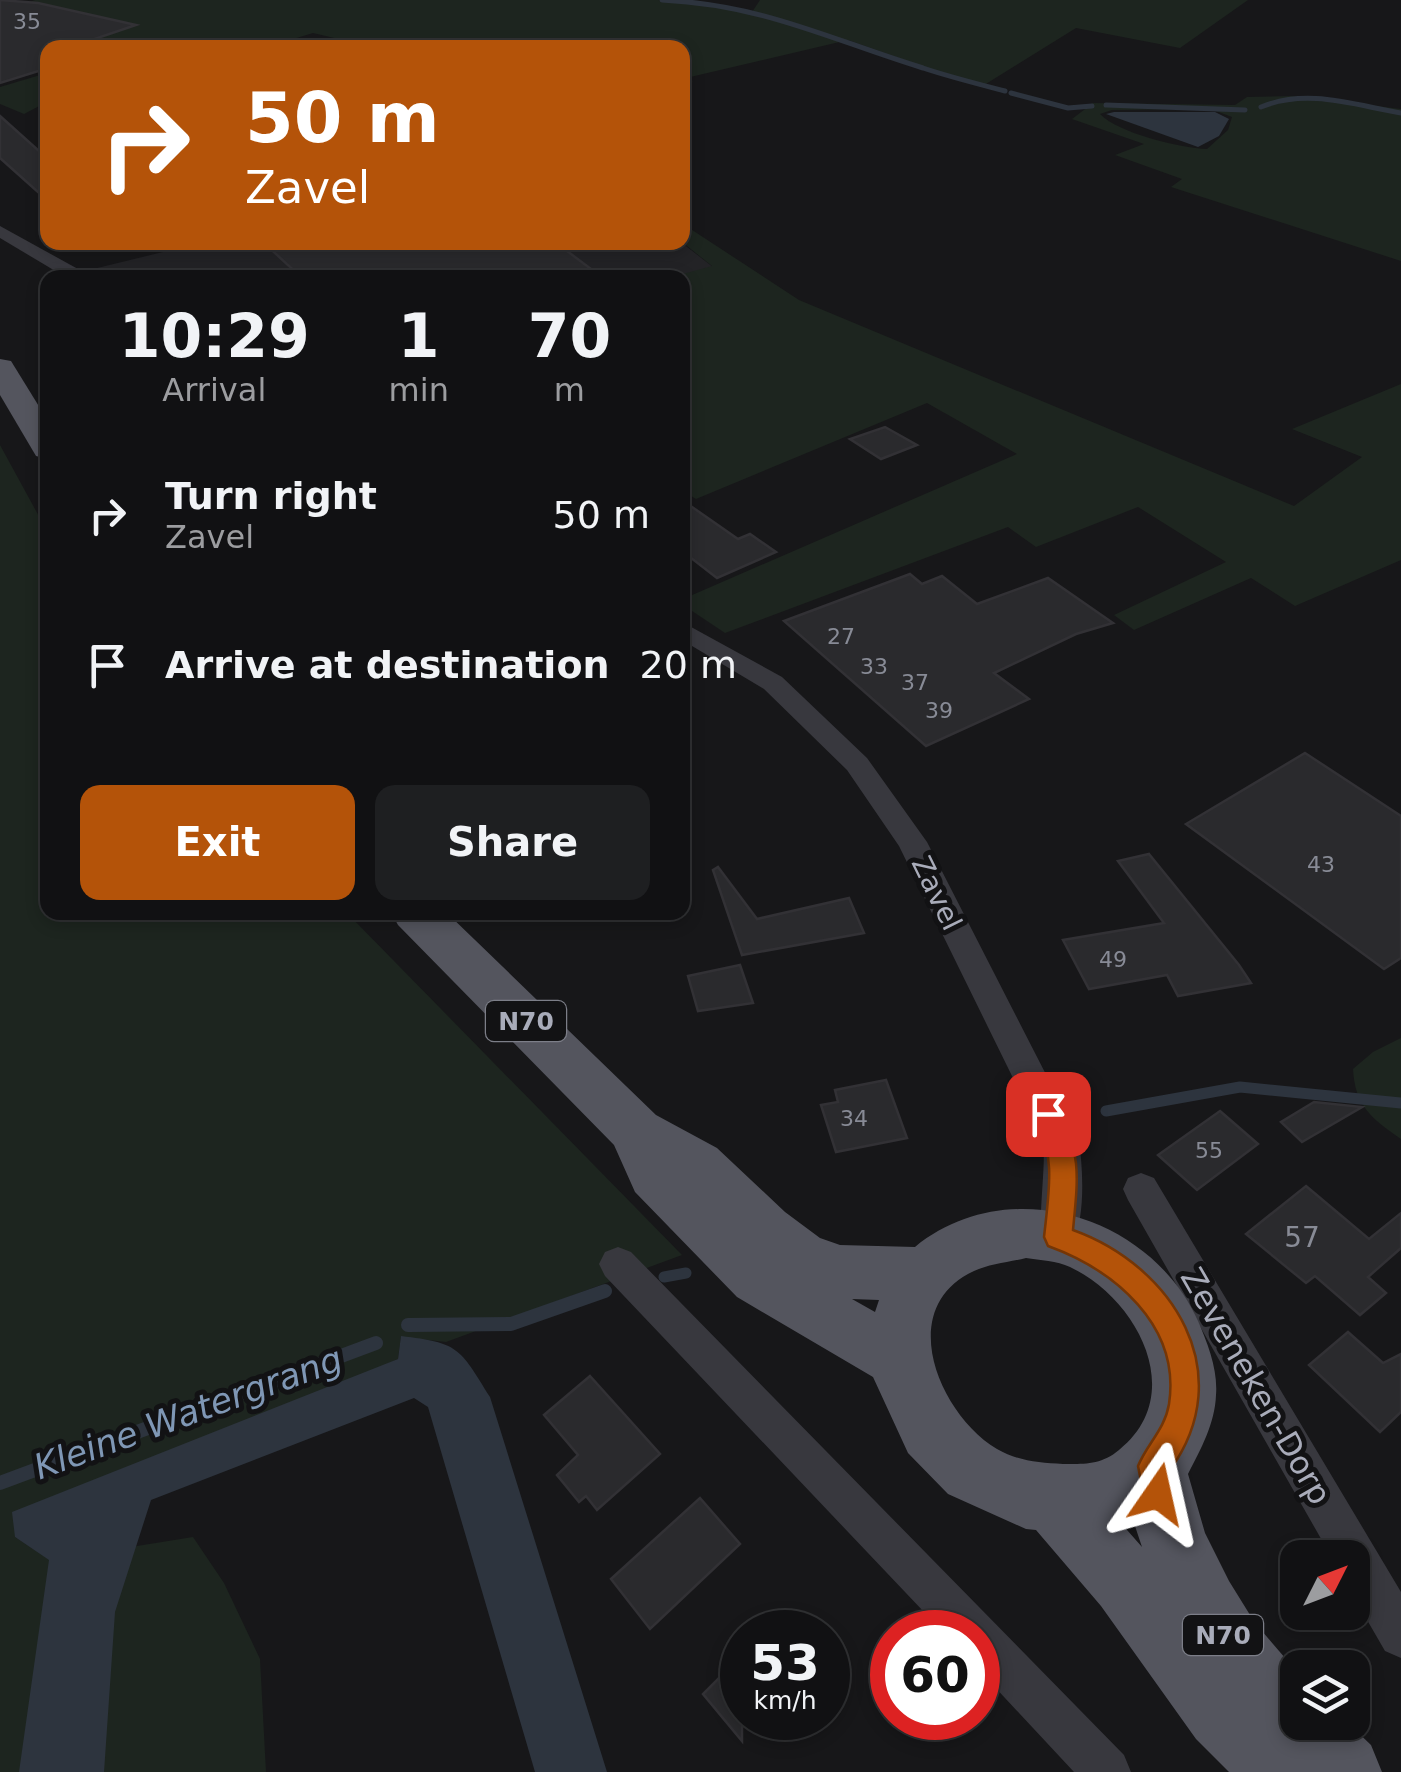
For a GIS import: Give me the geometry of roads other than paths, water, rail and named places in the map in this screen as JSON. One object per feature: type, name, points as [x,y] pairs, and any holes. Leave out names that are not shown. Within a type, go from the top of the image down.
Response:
[{"type":"main road","points":[[0,368],[40,436]]},
{"type":"main road","name":"N70","points":[[422,920],[636,1131],[697,1165],[800,1259],[840,1272],[922,1274]]},
{"type":"main road","name":"N70","points":[[636,1131],[655,1175],[758,1278],[898,1358]]},
{"type":"main road","name":"Zeveneken-Dorp","points":[[1026,1232],[1058,1237],[1093,1250],[1125,1271],[1152,1298],[1173,1331],[1184,1367],[1184,1403],[1174,1437],[1154,1466],[1126,1486],[1092,1498],[1056,1500],[1017,1492],[981,1477],[949,1454],[924,1424],[907,1391],[898,1358],[903,1313],[922,1274],[942,1255],[967,1241],[1026,1232]]},
{"type":"main road","name":"N70","points":[[1154,1466],[1171,1535],[1231,1649],[1344,1772]]},
{"type":"main road","name":"N70","points":[[1056,1500],[1114,1566],[1222,1713],[1282,1772]]},
{"type":"street","points":[[0,231],[67,270]]},
{"type":"street","name":"Zavel","points":[[690,635],[773,684],[817,722],[857,764],[912,842],[1061,1139],[1066,1168],[1058,1237]]},
{"type":"street","name":"Zeveneken-Dorp","points":[[1141,1189],[1401,1635]]},
{"type":"street","points":[[618,1264],[951,1610]]},
{"type":"street","points":[[1000,1661],[1108,1772]]},
{"type":"waterway","points":[[662,0],[765,16],[1005,91]]},
{"type":"waterway","points":[[1011,93],[1068,108],[1092,106]]},
{"type":"waterway","points":[[1261,107],[1278,101],[1313,98],[1401,113]]},
{"type":"waterway","points":[[1106,105],[1245,110]]},
{"type":"waterway","name":"Kleine Watergrang","points":[[1106,1111],[1240,1087],[1401,1103]]},
{"type":"waterway","name":"Kleine Watergrang","points":[[664,1277],[686,1273]]},
{"type":"waterway","name":"Kleine Watergrang","points":[[408,1325],[511,1324],[605,1291]]},
{"type":"waterway","name":"Kleine Watergrang","points":[[0,1483],[376,1343]]}]
